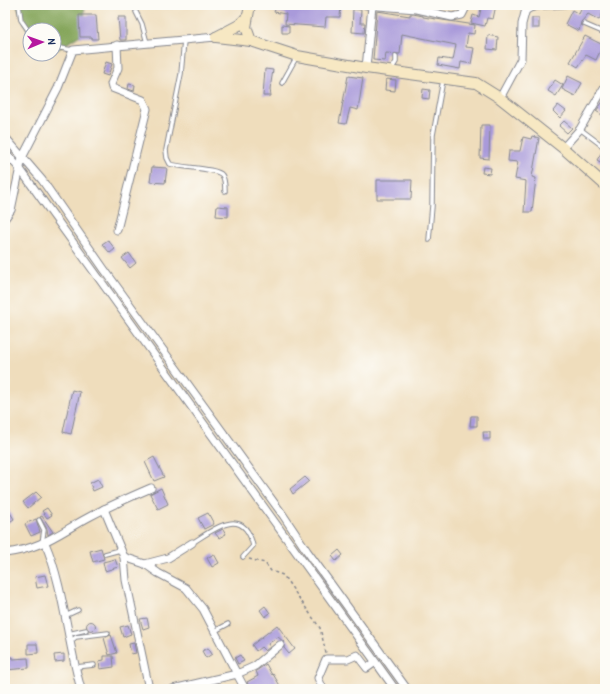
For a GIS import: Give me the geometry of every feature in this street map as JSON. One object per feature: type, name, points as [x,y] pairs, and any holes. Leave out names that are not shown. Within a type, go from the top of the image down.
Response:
[{"type":"street","points":[[250,5],[246,28],[251,41]]},
{"type":"street","points":[[366,68],[369,5],[416,9],[452,17],[462,15],[467,5]]},
{"type":"street","points":[[500,98],[521,59],[522,31],[527,5]]},
{"type":"street","points":[[216,37],[239,25],[247,17]]},
{"type":"street","points":[[5,218],[11,210],[22,158],[58,88],[73,50],[216,37],[251,41],[298,56],[366,68],[476,83],[500,98],[604,181]]},
{"type":"street","points":[[117,45],[118,68],[111,84],[112,88],[143,100],[147,109],[117,230]]},
{"type":"street","points":[[563,148],[580,129],[604,88]]},
{"type":"street","points":[[5,136],[42,180],[104,269],[283,514],[307,551],[407,689]]},
{"type":"street","points":[[5,152],[20,169],[374,663],[395,689]]},
{"type":"street","points":[[5,553],[32,549],[104,510],[151,488]]},
{"type":"street","points":[[104,510],[124,558],[126,580],[149,689]]},
{"type":"street","points":[[145,564],[168,558],[192,542]]},
{"type":"street","points":[[44,543],[56,572],[74,667],[81,689]]},
{"type":"street","points":[[124,558],[145,564],[158,574],[186,588],[203,609],[245,689]]},
{"type":"street","points":[[173,689],[237,674],[255,666],[280,646]]},
{"type":"street","points":[[323,689],[318,678],[326,659],[348,659],[357,655],[367,668],[374,663]]},
{"type":"lane","points":[[19,5],[22,22]]},
{"type":"lane","points":[[525,14],[535,7],[548,8],[568,5]]},
{"type":"lane","points":[[136,12],[142,24],[147,43]]},
{"type":"lane","points":[[584,24],[605,33]]},
{"type":"lane","points":[[184,39],[181,74],[168,139],[167,158],[170,164],[182,168],[213,170],[219,172],[224,177],[225,191]]},
{"type":"lane","points":[[62,48],[73,50]]},
{"type":"lane","points":[[282,83],[298,56]]},
{"type":"lane","points":[[390,71],[394,66],[396,56]]},
{"type":"lane","points":[[429,240],[432,206],[433,136],[443,78]]},
{"type":"lane","points":[[580,129],[604,147]]},
{"type":"lane","points":[[39,520],[44,530],[44,543]]},
{"type":"lane","points":[[192,542],[226,522],[240,524],[250,535],[253,546],[243,557]]},
{"type":"lane","points":[[105,554],[120,550]]},
{"type":"lane","points":[[64,616],[78,610]]},
{"type":"lane","points":[[215,631],[228,624]]},
{"type":"lane","points":[[67,634],[86,630]]},
{"type":"lane","points":[[69,643],[76,637],[108,633]]},
{"type":"lane","points":[[74,667],[94,665]]},
{"type":"path","points":[[243,557],[265,563],[271,572],[283,575],[320,628],[326,659]]},
{"type":"green space","points":[[17,5],[85,5],[83,33],[62,47],[62,22],[24,22]]},
{"type":"building","points":[[277,5],[341,6],[340,17],[326,17],[325,27],[285,24],[286,14],[274,12]]},
{"type":"building","points":[[482,5],[496,5],[493,19],[487,18],[485,26],[471,23],[473,15],[479,17]]},
{"type":"building","points":[[583,5],[605,5],[605,9],[599,20],[588,14],[581,22],[579,31],[565,24],[572,10],[579,14]]},
{"type":"building","points":[[353,9],[361,10],[360,23],[365,23],[364,33],[352,32]]},
{"type":"building","points":[[377,11],[410,16],[410,14],[413,14],[423,17],[475,25],[474,34],[468,33],[466,47],[474,48],[471,64],[461,62],[460,69],[438,65],[439,58],[453,60],[456,45],[402,34],[400,54],[386,53],[385,61],[373,60]]},
{"type":"building","points":[[79,15],[96,15],[98,39],[92,39],[92,37],[80,37]]},
{"type":"building","points":[[118,17],[126,17],[126,40],[120,40]]},
{"type":"building","points":[[532,18],[539,18],[539,28],[532,28]]},
{"type":"building","points":[[282,25],[289,26],[289,33],[282,33]]},
{"type":"building","points":[[488,35],[498,37],[497,50],[487,49]]},
{"type":"building","points":[[585,36],[603,45],[596,60],[586,55],[578,67],[570,62]]},
{"type":"building","points":[[106,62],[112,64],[108,76],[102,74]]},
{"type":"building","points":[[265,69],[273,70],[270,89],[271,96],[263,96]]},
{"type":"building","points":[[348,76],[363,78],[358,110],[350,108],[346,124],[339,123]]},
{"type":"building","points":[[568,76],[582,83],[575,96],[562,89]]},
{"type":"building","points":[[386,79],[396,80],[395,91],[385,90]]},
{"type":"building","points":[[555,80],[563,85],[556,96],[548,91]]},
{"type":"building","points":[[129,84],[135,85],[134,91],[128,89]]},
{"type":"building","points":[[423,89],[430,90],[429,99],[422,98]]},
{"type":"building","points":[[605,99],[605,117],[596,111]]},
{"type":"building","points":[[558,105],[566,111],[560,118],[553,111]]},
{"type":"building","points":[[564,121],[572,128],[567,133],[559,126]]},
{"type":"building","points":[[481,125],[490,125],[489,159],[480,158]]},
{"type":"building","points":[[532,136],[539,138],[532,177],[536,178],[532,212],[524,212],[526,181],[515,179],[518,162],[508,161],[509,151],[520,151],[523,137],[531,139]]},
{"type":"building","points":[[603,150],[605,150],[605,165],[597,160]]},
{"type":"building","points":[[152,167],[167,168],[165,183],[150,182]]},
{"type":"building","points":[[483,167],[491,168],[490,174],[482,173]]},
{"type":"building","points":[[377,180],[412,180],[411,199],[377,199]]},
{"type":"building","points":[[217,206],[228,207],[228,217],[216,216]]},
{"type":"building","points":[[108,240],[115,249],[110,253],[102,244]]},
{"type":"building","points":[[129,253],[136,263],[130,268],[122,258]]},
{"type":"building","points":[[72,390],[80,392],[71,434],[63,432]]},
{"type":"building","points":[[471,416],[477,416],[477,426],[470,426]]},
{"type":"building","points":[[483,432],[490,432],[490,439],[484,439]]},
{"type":"building","points":[[154,457],[164,477],[154,481],[145,462]]},
{"type":"building","points":[[305,477],[309,481],[293,494],[290,489]]},
{"type":"building","points":[[98,479],[102,487],[93,491],[90,483]]},
{"type":"building","points":[[161,488],[168,504],[158,509],[150,494]]},
{"type":"building","points":[[36,492],[41,497],[28,508],[23,502]]},
{"type":"building","points":[[5,505],[14,519],[8,523],[5,519]]},
{"type":"building","points":[[47,508],[52,515],[47,518],[42,511]]},
{"type":"building","points":[[208,513],[214,524],[204,529],[198,518]]},
{"type":"building","points":[[42,516],[53,532],[48,535],[47,529],[40,517]]},
{"type":"building","points":[[36,519],[40,532],[31,536],[25,524]]},
{"type":"building","points":[[223,529],[226,534],[219,538],[215,533]]},
{"type":"building","points":[[101,548],[104,559],[93,562],[90,551]]},
{"type":"building","points":[[339,550],[343,555],[336,561],[332,556]]},
{"type":"building","points":[[214,554],[219,563],[212,567],[207,558]]},
{"type":"building","points":[[115,559],[118,567],[105,571],[103,562]]},
{"type":"building","points":[[45,575],[48,586],[37,588],[35,577]]},
{"type":"building","points":[[265,606],[270,613],[265,617],[260,610]]},
{"type":"building","points":[[147,618],[149,627],[143,629],[140,619]]},
{"type":"building","points":[[89,622],[93,622],[95,626],[93,630],[89,630],[87,628],[87,624]]},
{"type":"building","points":[[128,625],[131,634],[123,637],[120,627]]},
{"type":"building","points":[[277,625],[295,649],[289,654],[284,648],[284,642],[278,637],[268,644],[270,647],[265,651],[261,647],[256,651],[252,645]]},
{"type":"building","points":[[111,635],[117,653],[109,655],[104,638]]},
{"type":"building","points":[[134,643],[136,653],[131,654],[129,644]]},
{"type":"building","points":[[28,644],[37,644],[38,653],[28,654]]},
{"type":"building","points":[[208,648],[212,654],[206,658],[202,651]]},
{"type":"building","points":[[64,654],[64,661],[55,662],[54,655]]},
{"type":"building","points":[[240,655],[244,661],[238,664],[235,658]]},
{"type":"building","points":[[104,656],[113,656],[114,667],[100,669],[99,661],[104,660]]},
{"type":"building","points":[[5,657],[13,657],[13,659],[28,658],[29,668],[5,670]]},
{"type":"building","points":[[266,664],[282,689],[250,689],[247,682],[258,676],[256,671]]}]
